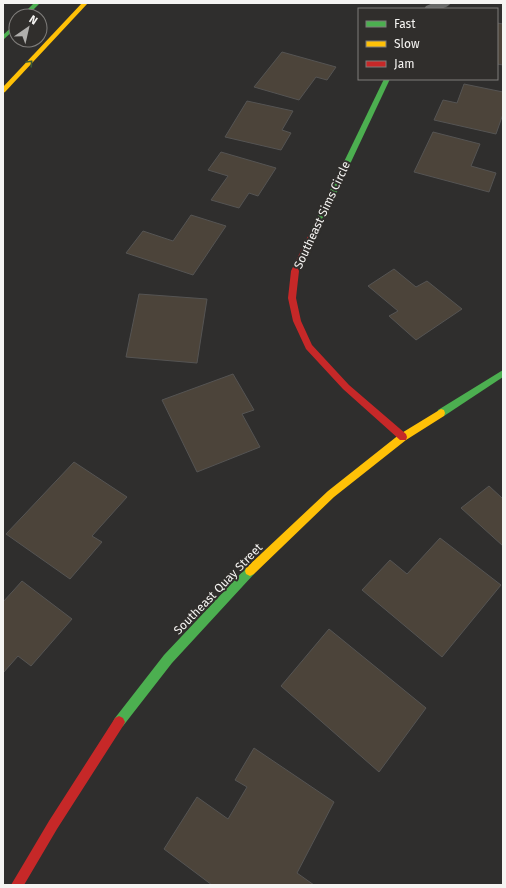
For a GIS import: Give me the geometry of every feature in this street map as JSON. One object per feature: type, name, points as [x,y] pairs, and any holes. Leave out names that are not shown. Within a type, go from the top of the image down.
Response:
[{"type":"main road","points":[[3,91],[85,3]]},
{"type":"main road","name":"Southeast Sims Circle","points":[[387,80],[295,271],[292,298],[298,321],[309,347],[346,388],[403,437]]},
{"type":"main road","name":"Southeast Quay Street","points":[[17,885],[114,728],[168,659],[267,554],[331,494],[403,437],[503,373]]},
{"type":"street","points":[[433,8],[444,3]]},
{"type":"building","points":[[498,23],[503,24],[503,65],[498,64]]},
{"type":"building","points":[[282,52],[336,67],[327,80],[316,77],[299,100],[254,87]]},
{"type":"building","points":[[464,84],[503,92],[503,114],[496,134],[434,120],[443,100],[457,103]]},
{"type":"building","points":[[247,101],[293,111],[282,130],[291,133],[281,150],[225,137]]},
{"type":"building","points":[[433,132],[480,144],[471,166],[496,173],[489,192],[414,172]]},
{"type":"building","points":[[221,152],[276,168],[258,196],[249,193],[239,208],[211,200],[228,176],[208,170]]},
{"type":"building","points":[[191,215],[226,226],[193,275],[126,253],[143,231],[173,241]]},
{"type":"building","points":[[394,269],[416,287],[427,281],[462,309],[416,340],[389,316],[398,311],[368,286]]},
{"type":"building","points":[[139,294],[207,299],[197,363],[126,357]]},
{"type":"building","points":[[233,374],[254,410],[242,414],[260,447],[197,472],[162,400]]},
{"type":"building","points":[[74,462],[127,497],[92,536],[102,542],[70,579],[6,534]]},
{"type":"building","points":[[489,486],[502,498],[503,497],[503,546],[461,508]]},
{"type":"building","points":[[440,538],[501,585],[442,657],[362,590],[390,560],[407,574]]},
{"type":"building","points":[[22,581],[72,619],[31,666],[18,656],[3,673],[3,602]]},
{"type":"building","points":[[329,629],[426,708],[379,772],[281,686]]},
{"type":"building","points":[[254,748],[334,802],[297,873],[314,885],[212,885],[164,849],[197,797],[228,819],[247,787],[235,780]]},
{"type":"traffic: fast","points":[[32,8],[37,3]]},
{"type":"traffic: fast","points":[[3,38],[8,33]]},
{"type":"traffic: fast","points":[[315,230],[387,80]]},
{"type":"traffic: fast","points":[[441,413],[503,373]]},
{"type":"traffic: fast","points":[[119,722],[168,659],[250,571]]},
{"type":"traffic: slow","points":[[3,91],[85,3]]},
{"type":"traffic: slow","points":[[250,571],[331,494],[403,437],[441,413]]},
{"type":"traffic: jam","points":[[315,230],[295,271],[292,298],[297,321],[309,347],[346,387],[403,437]]},
{"type":"traffic: jam","points":[[17,885],[53,825],[119,722]]}]
